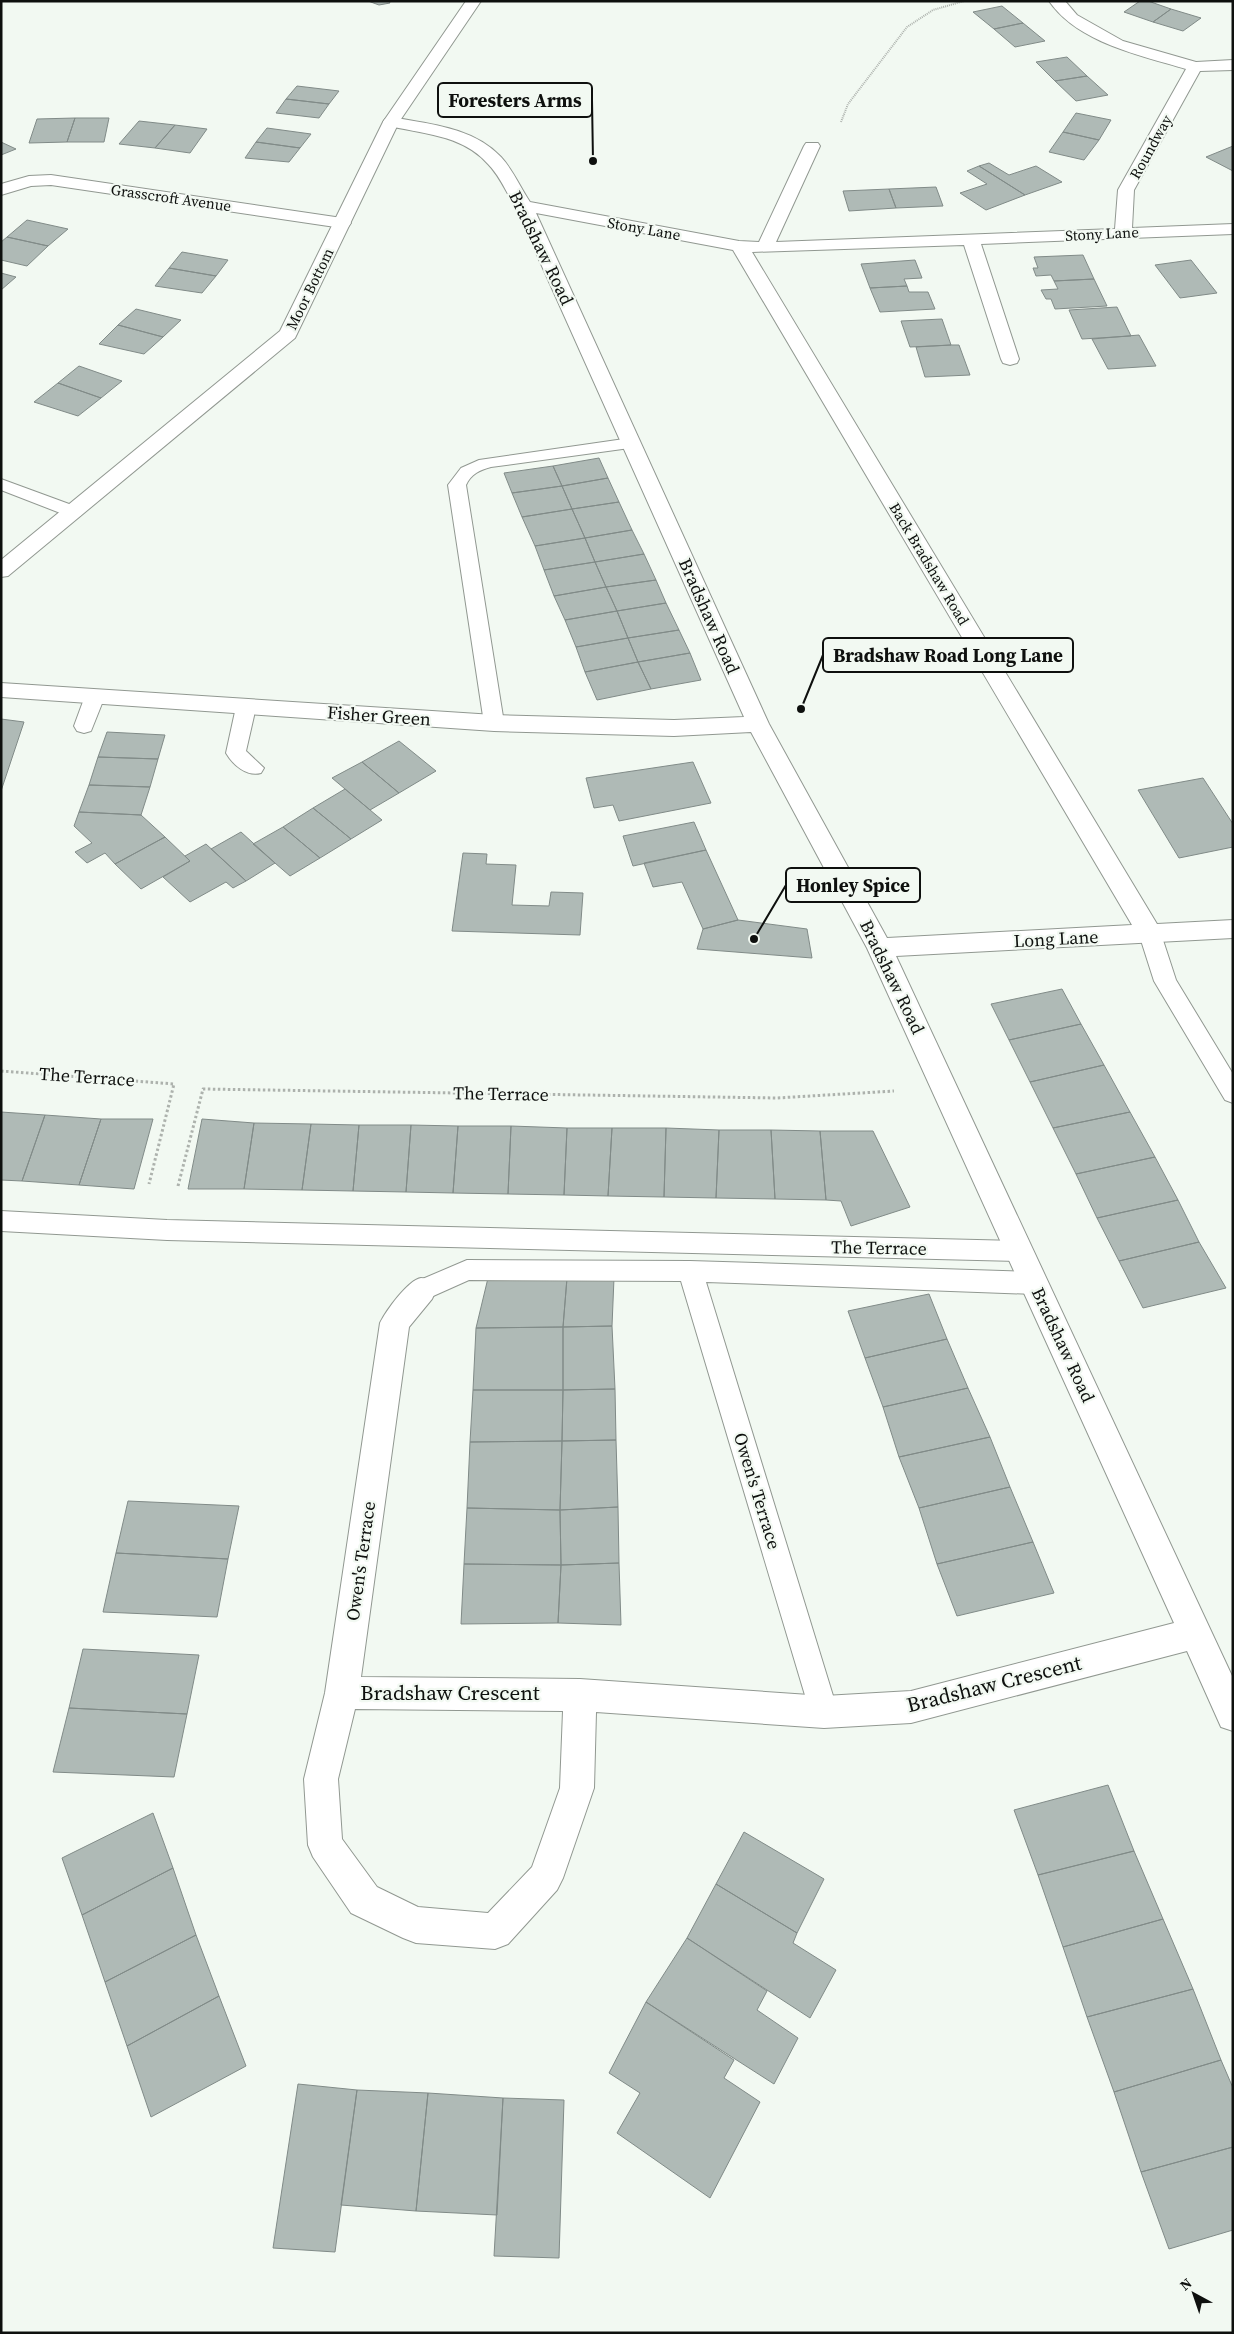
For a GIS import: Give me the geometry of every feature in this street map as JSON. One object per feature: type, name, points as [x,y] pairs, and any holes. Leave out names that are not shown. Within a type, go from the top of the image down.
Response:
[{"type":"street","name":"Moor Bottom","points":[[1,572],[288,334],[391,122],[474,1]]},
{"type":"street","points":[[1056,1],[1072,18],[1118,44],[1196,67],[1233,65]]},
{"type":"street","name":"Roundway","points":[[1123,232],[1126,190],[1196,67]]},
{"type":"street","name":"Bradshaw Road","points":[[391,122],[471,141],[490,156],[524,206],[758,724],[880,948],[1233,1715]]},
{"type":"street","points":[[765,248],[812,146]]},
{"type":"street","name":"Grasscroft Avenue","points":[[1,190],[29,181],[51,180],[342,223]]},
{"type":"street","name":"Stony Lane","points":[[524,206],[739,246],[765,248],[1233,229]]},
{"type":"street","points":[[972,241],[1010,359]]},
{"type":"street","name":"Back Bradshaw Road","points":[[739,246],[1150,934]]},
{"type":"street","name":"Fisher Green","points":[[1,690],[494,723],[674,728],[758,724]]},
{"type":"street","name":"Long Lane","points":[[880,948],[1233,929]]},
{"type":"street","name":"Owen's Terrace","points":[[342,1692],[395,1323],[422,1290]]},
{"type":"street","name":"Bradshaw Crescent","points":[[580,1695],[577,1788],[548,1869],[544,1878],[495,1931],[416,1925],[364,1900],[325,1845],[321,1778],[342,1692],[580,1695],[824,1712],[911,1706],[1195,1633]]},
{"type":"lane","points":[[494,723],[457,484],[462,473],[474,466],[491,462],[630,443]]},
{"type":"lane","points":[[1,484],[74,512]]},
{"type":"lane","points":[[84,726],[95,696]]},
{"type":"lane","points":[[246,707],[236,753],[254,768]]},
{"type":"lane","points":[[1150,934],[1164,981],[1233,1094]]},
{"type":"lane","name":"The Terrace","points":[[1,1221],[167,1230],[1020,1251]]},
{"type":"lane","points":[[422,1290],[467,1270],[690,1270],[1035,1283]]},
{"type":"lane","name":"Owen's Terrace","points":[[690,1270],[824,1712]]},
{"type":"path","points":[[841,122],[848,104],[908,27],[933,10],[964,1]]},
{"type":"path","name":"The Terrace","points":[[1,1071],[174,1084],[138,1228]]},
{"type":"path","name":"The Terrace","points":[[167,1230],[202,1089],[777,1098],[944,1088]]},
{"type":"building","points":[[368,1],[389,1],[390,3],[379,5]]},
{"type":"building","points":[[1140,1],[1148,1],[1171,9],[1153,22],[1124,12]]},
{"type":"building","points":[[1002,6],[1023,23],[994,29],[973,12]]},
{"type":"building","points":[[1171,9],[1201,18],[1183,31],[1153,22]]},
{"type":"building","points":[[1023,23],[1045,41],[1015,47],[994,29]]},
{"type":"building","points":[[1067,57],[1087,76],[1055,81],[1036,62]]},
{"type":"building","points":[[1087,76],[1108,95],[1076,101],[1055,81]]},
{"type":"building","points":[[297,86],[339,91],[329,104],[286,99]]},
{"type":"building","points":[[286,99],[329,104],[319,118],[276,113]]},
{"type":"building","points":[[1076,113],[1111,120],[1099,140],[1063,132]]},
{"type":"building","points":[[75,118],[67,142],[29,143],[37,119]]},
{"type":"building","points":[[75,118],[109,118],[104,142],[67,142]]},
{"type":"building","points":[[139,121],[175,125],[155,148],[119,144]]},
{"type":"building","points":[[175,125],[207,129],[190,153],[155,148]]},
{"type":"building","points":[[267,128],[311,134],[300,148],[256,142]]},
{"type":"building","points":[[1063,132],[1099,140],[1084,160],[1049,152]]},
{"type":"building","points":[[1,142],[16,149],[1,155]]},
{"type":"building","points":[[256,142],[300,148],[289,162],[245,158]]},
{"type":"building","points":[[1233,146],[1233,171],[1206,157]]},
{"type":"building","points":[[989,163],[1009,175],[1036,166],[1062,182],[1025,195],[979,166]]},
{"type":"building","points":[[979,166],[1025,195],[986,210],[960,193],[987,184],[967,171]]},
{"type":"building","points":[[936,187],[943,206],[896,208],[889,189]]},
{"type":"building","points":[[889,189],[896,208],[849,211],[843,191]]},
{"type":"building","points":[[27,220],[68,229],[48,246],[7,237]]},
{"type":"building","points":[[7,237],[48,246],[27,266],[1,260],[1,242]]},
{"type":"building","points":[[182,252],[228,260],[216,276],[169,268]]},
{"type":"building","points":[[1083,255],[1094,279],[1054,281],[1051,275],[1036,276],[1033,268],[1038,268],[1034,257]]},
{"type":"building","points":[[915,260],[922,278],[904,279],[907,286],[870,288],[861,264]]},
{"type":"building","points":[[1191,260],[1217,293],[1180,298],[1155,265]]},
{"type":"building","points":[[169,268],[216,276],[202,293],[155,286]]},
{"type":"building","points":[[1,273],[16,277],[1,290]]},
{"type":"building","points":[[1094,279],[1107,306],[1055,309],[1051,299],[1046,299],[1041,290],[1058,289],[1054,281]]},
{"type":"building","points":[[907,286],[909,292],[928,292],[935,309],[880,312],[870,288]]},
{"type":"building","points":[[1117,307],[1131,336],[1082,339],[1069,310]]},
{"type":"building","points":[[136,309],[181,320],[163,337],[118,325]]},
{"type":"building","points":[[942,319],[951,345],[910,347],[901,321]]},
{"type":"building","points":[[118,325],[163,337],[144,354],[99,344]]},
{"type":"building","points":[[1139,335],[1156,366],[1108,369],[1092,339]]},
{"type":"building","points":[[959,345],[970,375],[925,377],[916,347]]},
{"type":"building","points":[[79,366],[122,381],[101,398],[58,383]]},
{"type":"building","points":[[58,383],[101,398],[78,416],[34,402]]},
{"type":"building","points":[[599,458],[608,478],[562,486],[553,466]]},
{"type":"building","points":[[553,466],[562,486],[512,493],[504,473]]},
{"type":"building","points":[[608,478],[619,502],[572,509],[562,486]]},
{"type":"building","points":[[562,486],[572,509],[522,517],[512,493]]},
{"type":"building","points":[[619,502],[632,530],[585,538],[572,509]]},
{"type":"building","points":[[572,509],[585,538],[535,546],[522,517]]},
{"type":"building","points":[[632,530],[644,554],[595,562],[585,538]]},
{"type":"building","points":[[585,538],[595,562],[544,570],[535,546]]},
{"type":"building","points":[[644,554],[656,580],[606,587],[595,562]]},
{"type":"building","points":[[595,562],[606,587],[554,596],[544,570]]},
{"type":"building","points":[[656,580],[666,603],[617,611],[606,587]]},
{"type":"building","points":[[606,587],[617,611],[565,620],[554,596]]},
{"type":"building","points":[[666,603],[679,630],[628,638],[617,611]]},
{"type":"building","points":[[617,611],[628,638],[576,647],[565,620]]},
{"type":"building","points":[[679,630],[690,653],[638,662],[628,638]]},
{"type":"building","points":[[628,638],[638,662],[585,672],[576,647]]},
{"type":"building","points":[[690,653],[701,680],[651,689],[638,662]]},
{"type":"building","points":[[638,662],[651,689],[597,700],[585,672]]},
{"type":"building","points":[[1,719],[24,722],[1,791]]},
{"type":"building","points":[[107,732],[165,735],[158,759],[98,757]]},
{"type":"building","points":[[399,741],[436,771],[399,793],[362,762]]},
{"type":"building","points":[[98,757],[158,759],[150,787],[89,785]]},
{"type":"building","points":[[362,762],[399,793],[370,810],[332,778]]},
{"type":"building","points":[[693,762],[711,803],[619,821],[613,805],[594,808],[586,778]]},
{"type":"building","points":[[1203,778],[1233,824],[1233,847],[1179,858],[1138,790]]},
{"type":"building","points":[[89,785],[150,787],[141,815],[79,812]]},
{"type":"building","points":[[345,789],[382,820],[351,839],[313,808]]},
{"type":"building","points":[[313,808],[351,839],[320,858],[283,827]]},
{"type":"building","points":[[79,812],[141,815],[165,837],[115,864],[105,853],[87,863],[75,852],[92,843],[74,826]]},
{"type":"building","points":[[694,822],[706,850],[633,866],[623,836]]},
{"type":"building","points":[[283,827],[320,858],[290,876],[253,844]]},
{"type":"building","points":[[241,832],[275,863],[246,881],[211,849]]},
{"type":"building","points":[[165,837],[190,861],[141,889],[115,864]]},
{"type":"building","points":[[206,844],[246,881],[233,888],[226,882],[190,902],[163,877],[190,861],[185,856]]},
{"type":"building","points":[[706,850],[738,920],[703,929],[682,882],[653,887],[644,863]]},
{"type":"building","points":[[463,853],[487,854],[486,864],[516,865],[512,905],[549,906],[551,892],[583,893],[580,935],[452,931]]},
{"type":"building","points":[[738,920],[807,929],[812,958],[697,949],[703,929]]},
{"type":"building","points":[[1062,989],[1081,1024],[1009,1040],[991,1004]]},
{"type":"building","points":[[1081,1024],[1104,1065],[1030,1082],[1009,1040]]},
{"type":"building","points":[[1104,1065],[1130,1112],[1053,1128],[1030,1082]]},
{"type":"building","points":[[1,1112],[45,1115],[22,1181],[1,1180]]},
{"type":"building","points":[[1130,1112],[1155,1157],[1076,1174],[1053,1128]]},
{"type":"building","points":[[45,1115],[101,1119],[79,1185],[22,1181]]},
{"type":"building","points":[[101,1119],[153,1119],[134,1189],[79,1185]]},
{"type":"building","points":[[202,1119],[254,1123],[244,1189],[188,1189]]},
{"type":"building","points":[[254,1123],[311,1124],[302,1190],[244,1189]]},
{"type":"building","points":[[311,1124],[359,1125],[353,1191],[302,1190]]},
{"type":"building","points":[[359,1125],[411,1125],[406,1192],[353,1191]]},
{"type":"building","points":[[411,1125],[458,1126],[453,1193],[406,1192]]},
{"type":"building","points":[[458,1126],[511,1126],[508,1194],[453,1193]]},
{"type":"building","points":[[511,1126],[567,1128],[564,1195],[508,1194]]},
{"type":"building","points":[[567,1128],[612,1128],[608,1196],[564,1195]]},
{"type":"building","points":[[612,1128],[666,1128],[664,1197],[608,1196]]},
{"type":"building","points":[[666,1128],[719,1130],[716,1198],[664,1197]]},
{"type":"building","points":[[719,1130],[771,1130],[775,1199],[716,1198]]},
{"type":"building","points":[[771,1130],[820,1131],[826,1200],[775,1199]]},
{"type":"building","points":[[820,1131],[873,1131],[910,1207],[851,1226],[841,1201],[826,1200]]},
{"type":"building","points":[[1155,1157],[1178,1200],[1097,1218],[1076,1174]]},
{"type":"building","points":[[1178,1200],[1199,1242],[1119,1261],[1097,1218]]},
{"type":"building","points":[[1199,1242],[1226,1288],[1143,1308],[1119,1261]]},
{"type":"building","points":[[488,1278],[567,1278],[563,1327],[476,1328]]},
{"type":"building","points":[[567,1278],[614,1278],[612,1326],[563,1327]]},
{"type":"building","points":[[929,1294],[947,1339],[865,1358],[848,1311]]},
{"type":"building","points":[[612,1326],[615,1389],[563,1390],[563,1327]]},
{"type":"building","points":[[563,1327],[563,1390],[473,1390],[476,1328]]},
{"type":"building","points":[[947,1339],[968,1388],[883,1407],[865,1358]]},
{"type":"building","points":[[968,1388],[990,1437],[899,1457],[883,1407]]},
{"type":"building","points":[[615,1389],[616,1440],[562,1441],[563,1390]]},
{"type":"building","points":[[473,1390],[563,1390],[562,1441],[470,1442]]},
{"type":"building","points":[[990,1437],[1010,1487],[919,1508],[899,1457]]},
{"type":"building","points":[[616,1440],[618,1507],[560,1510],[562,1441]]},
{"type":"building","points":[[562,1441],[560,1510],[467,1508],[470,1442]]},
{"type":"building","points":[[1010,1487],[1033,1542],[937,1564],[919,1508]]},
{"type":"building","points":[[128,1501],[239,1506],[228,1559],[116,1553]]},
{"type":"building","points":[[618,1507],[619,1563],[561,1565],[560,1510]]},
{"type":"building","points":[[467,1508],[560,1510],[561,1565],[464,1564]]},
{"type":"building","points":[[1033,1542],[1054,1593],[957,1616],[937,1564]]},
{"type":"building","points":[[116,1553],[228,1559],[217,1617],[103,1612]]},
{"type":"building","points":[[619,1563],[621,1625],[558,1623],[561,1565]]},
{"type":"building","points":[[464,1564],[561,1565],[558,1623],[461,1624]]},
{"type":"building","points":[[83,1649],[199,1655],[187,1714],[69,1708]]},
{"type":"building","points":[[69,1708],[187,1714],[174,1777],[53,1772]]},
{"type":"building","points":[[1108,1785],[1134,1851],[1038,1875],[1014,1810]]},
{"type":"building","points":[[153,1813],[173,1868],[82,1915],[62,1858]]},
{"type":"building","points":[[744,1832],[824,1879],[797,1933],[716,1884]]},
{"type":"building","points":[[1134,1851],[1163,1919],[1063,1947],[1038,1875]]},
{"type":"building","points":[[173,1868],[196,1935],[105,1982],[82,1915]]},
{"type":"building","points":[[716,1884],[797,1933],[793,1943],[836,1970],[810,2018],[687,1938]]},
{"type":"building","points":[[1163,1919],[1193,1989],[1087,2017],[1063,1947]]},
{"type":"building","points":[[196,1935],[219,1996],[127,2046],[105,1982]]},
{"type":"building","points":[[687,1938],[767,1991],[757,2010],[798,2038],[774,2084],[646,2002]]},
{"type":"building","points":[[1193,1989],[1221,2060],[1114,2092],[1087,2017]]},
{"type":"building","points":[[219,1996],[246,2066],[151,2117],[127,2046]]},
{"type":"building","points":[[646,2002],[734,2060],[724,2078],[760,2102],[710,2198],[617,2133],[640,2093],[609,2073]]},
{"type":"building","points":[[1221,2060],[1233,2088],[1233,2147],[1141,2172],[1114,2092]]},
{"type":"building","points":[[298,2084],[357,2090],[335,2252],[273,2248]]},
{"type":"building","points":[[357,2090],[428,2093],[416,2211],[341,2205]]},
{"type":"building","points":[[428,2093],[503,2098],[497,2215],[416,2211]]},
{"type":"building","points":[[503,2098],[564,2100],[559,2258],[494,2256]]},
{"type":"building","points":[[1233,2147],[1233,2230],[1169,2249],[1141,2172]]},
{"type":"place","name":"Foresters Arms","points":[[593,161]]},
{"type":"place","name":"Bradshaw Road Long Lane","points":[[801,709]]},
{"type":"place","name":"Honley Spice","points":[[754,939]]}]
